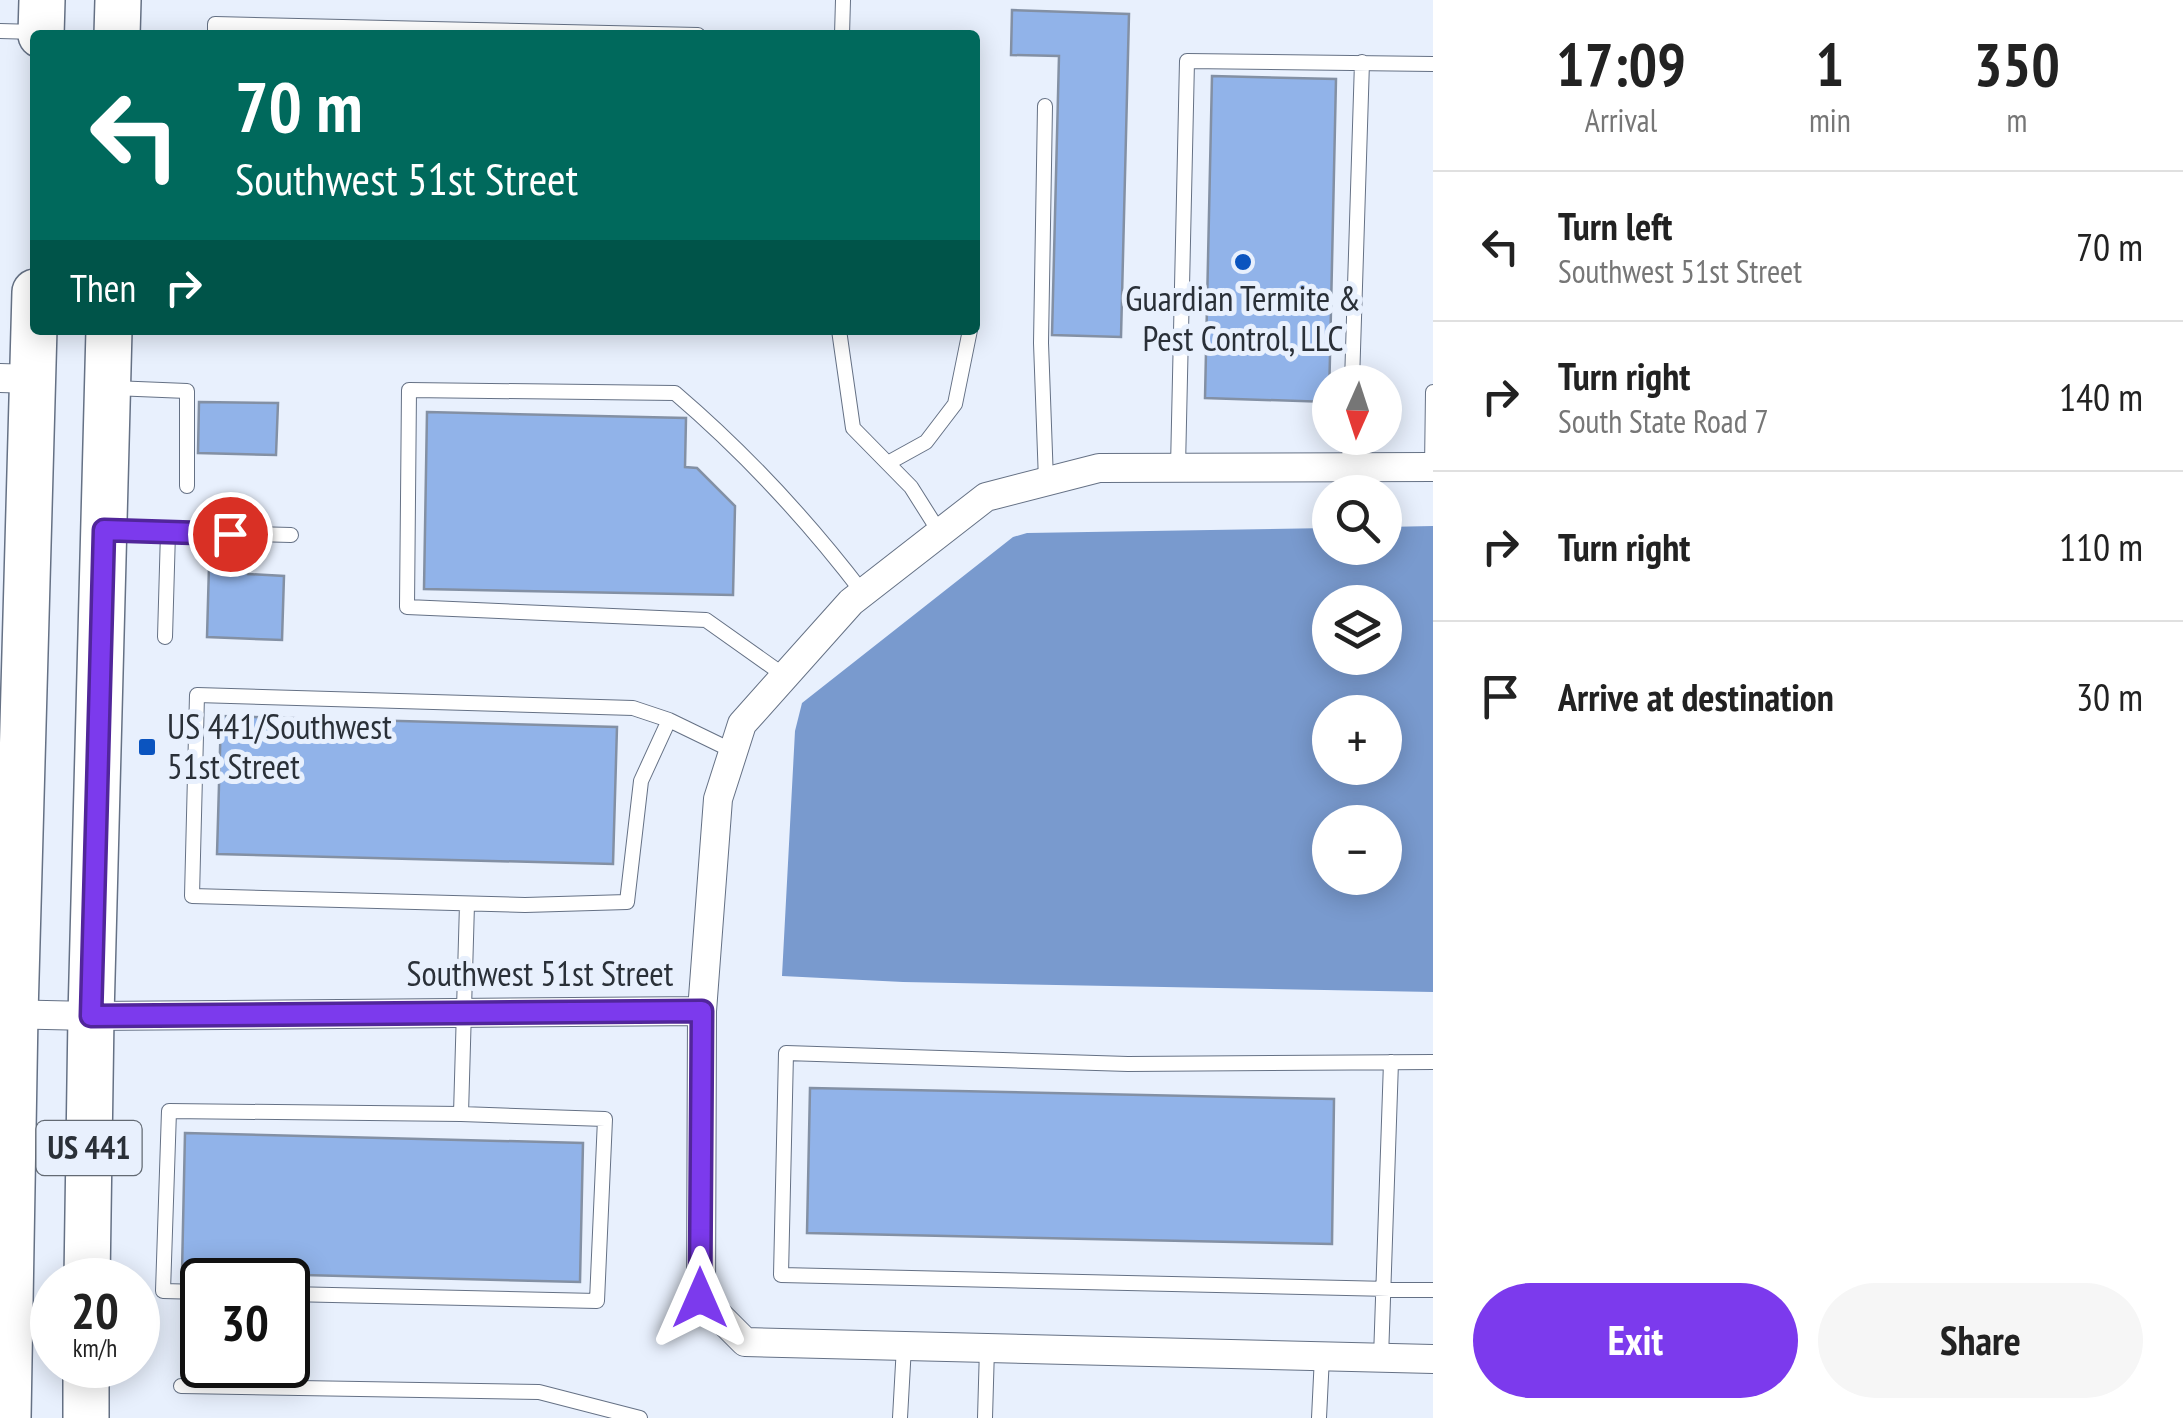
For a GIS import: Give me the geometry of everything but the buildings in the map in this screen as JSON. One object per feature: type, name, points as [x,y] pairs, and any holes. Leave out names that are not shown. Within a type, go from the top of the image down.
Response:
[{"type":"main road","points":[[116,30],[118,0]]},
{"type":"main road","name":"US 441","points":[[8,1418],[5,1288],[9,899],[19,609],[16,379],[30,315]]},
{"type":"main road","name":"US 441","points":[[88,1258],[109,335]]},
{"type":"main road","points":[[86,1388],[86,1418]]},
{"type":"street","points":[[702,1011],[718,799],[742,724],[851,602],[986,496],[1099,468],[1432,467]]},
{"type":"street","name":"Southwest 51st Street","points":[[8,1014],[702,1011],[700,1298],[744,1342],[1433,1359]]},
{"type":"lane","points":[[842,30],[843,0]]},
{"type":"lane","points":[[216,30],[215,24],[422,30]]},
{"type":"lane","points":[[1178,468],[1186,61],[1433,64]]},
{"type":"lane","points":[[1353,365],[1362,62]]},
{"type":"lane","points":[[1046,106],[1041,342],[1046,481]]},
{"type":"lane","points":[[841,335],[853,428],[911,488],[940,532]]},
{"type":"lane","points":[[888,463],[926,442],[956,404],[969,335]]},
{"type":"lane","points":[[107,388],[187,391],[187,486]]},
{"type":"lane","points":[[785,676],[706,620],[408,607],[409,390],[676,393],[715,427],[828,548],[862,593]]},
{"type":"lane","points":[[1432,467],[1433,392]]},
{"type":"lane","points":[[1350,455],[1350,467]]},
{"type":"lane","points":[[104,530],[290,535]]},
{"type":"lane","points":[[164,637],[168,532]]},
{"type":"lane","points":[[669,720],[641,781],[627,902],[526,905],[192,896],[197,695],[633,708],[669,720],[733,752]]},
{"type":"lane","points":[[461,1114],[467,904]]},
{"type":"lane","points":[[1433,1062],[1128,1064],[786,1053],[780,1275],[1433,1290]]},
{"type":"lane","points":[[1382,1358],[1391,1062]]},
{"type":"lane","points":[[180,1291],[163,1291],[169,1112],[461,1114],[605,1120],[597,1302],[310,1295]]},
{"type":"lane","points":[[900,1418],[904,1346]]},
{"type":"lane","points":[[985,1418],[987,1348]]},
{"type":"lane","points":[[1319,1418],[1322,1356]]},
{"type":"lane","points":[[300,1388],[539,1392],[640,1418]]},
{"type":"water","points":[[1433,526],[1433,992],[903,982],[782,976],[795,731],[802,703],[1013,537],[1027,533],[1312,528],[1312,565],[1402,565],[1402,527]]},
{"type":"place","name":"Guardian Termite & Pest Control, LLC","points":[[1243,262]]},
{"type":"place","name":"US 441/Southwest 51st Street","points":[[147,747]]},
{"type":"route","points":[[230,534],[104,530],[91,1016],[702,1011],[700,1298]]}]
